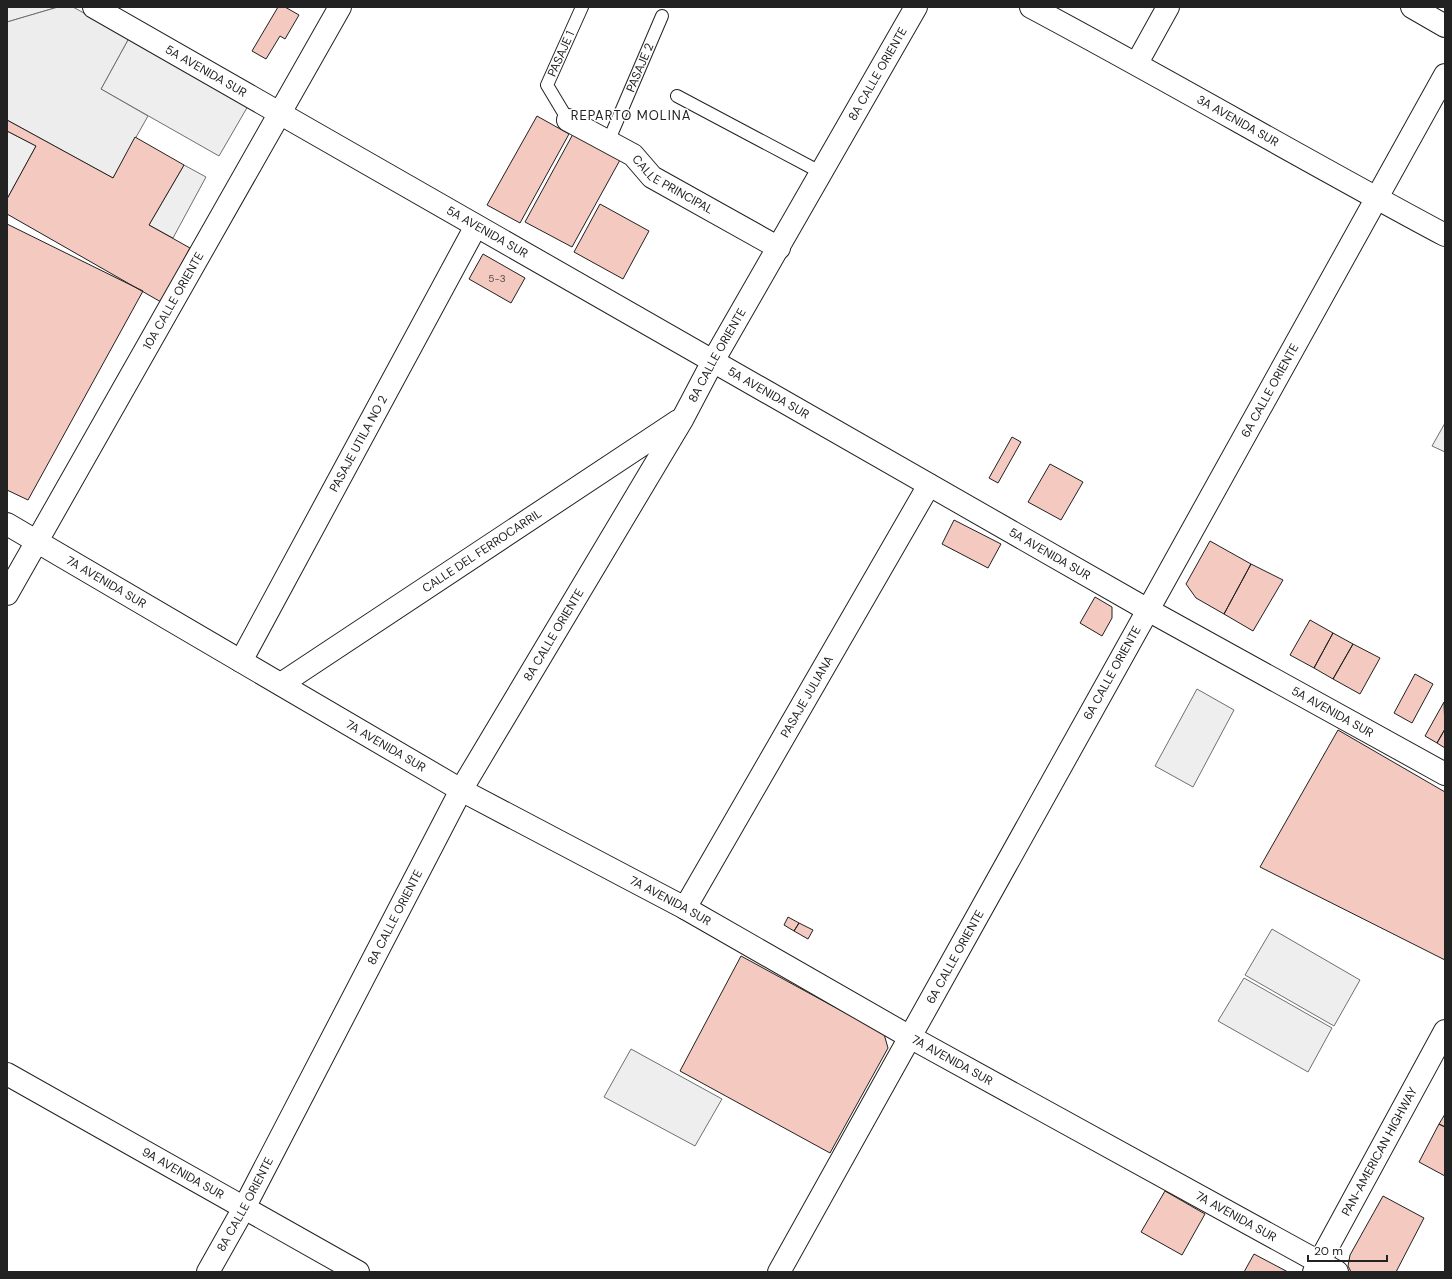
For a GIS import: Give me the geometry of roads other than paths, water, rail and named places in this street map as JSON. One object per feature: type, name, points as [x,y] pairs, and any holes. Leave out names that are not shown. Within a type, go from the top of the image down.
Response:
[{"type":"street","name":"5A AVENIDA SUR","points":[[94,7],[1148,610],[1445,774]]},
{"type":"street","name":"10A CALLE ORIENTE","points":[[7,594],[340,7]]},
{"type":"street","name":"8A CALLE ORIENTE","points":[[208,1272],[244,1208],[461,790],[682,418],[713,361],[916,7]]},
{"type":"street","name":"3A AVENIDA SUR","points":[[1031,7],[1137,63],[1376,198],[1445,235]]},
{"type":"street","points":[[1137,63],[1168,7]]},
{"type":"street","points":[[1412,7],[1445,26]]},
{"type":"street","name":"6A CALLE ORIENTE","points":[[779,1272],[1445,75]]},
{"type":"street","name":"CALLE PRINCIPAL","points":[[568,120],[633,155],[652,177],[779,248]]},
{"type":"street","name":"PASAJE UTILA NO 2","points":[[241,661],[476,226]]},
{"type":"street","name":"CALLE DEL FERROCARRIL","points":[[281,684],[682,418]]},
{"type":"street","name":"PASAJE JULIANA","points":[[685,908],[929,485]]},
{"type":"street","name":"7A AVENIDA SUR","points":[[7,524],[461,790],[685,908],[910,1037],[1324,1269]]},
{"type":"street","name":"PAN-AMERICAN HIGHWAY","points":[[1324,1269],[1445,1031]]},
{"type":"street","name":"9A AVENIDA SUR","points":[[7,1074],[358,1272]]},
{"type":"lane","name":"PASAJE 1","points":[[568,120],[547,85],[582,7]]},
{"type":"lane","name":"PASAJE 2","points":[[608,142],[662,16]]},
{"type":"lane","points":[[677,96],[822,173]]},
{"type":"district","name":"REPARTO MOLINA","points":[[631,115]]}]
